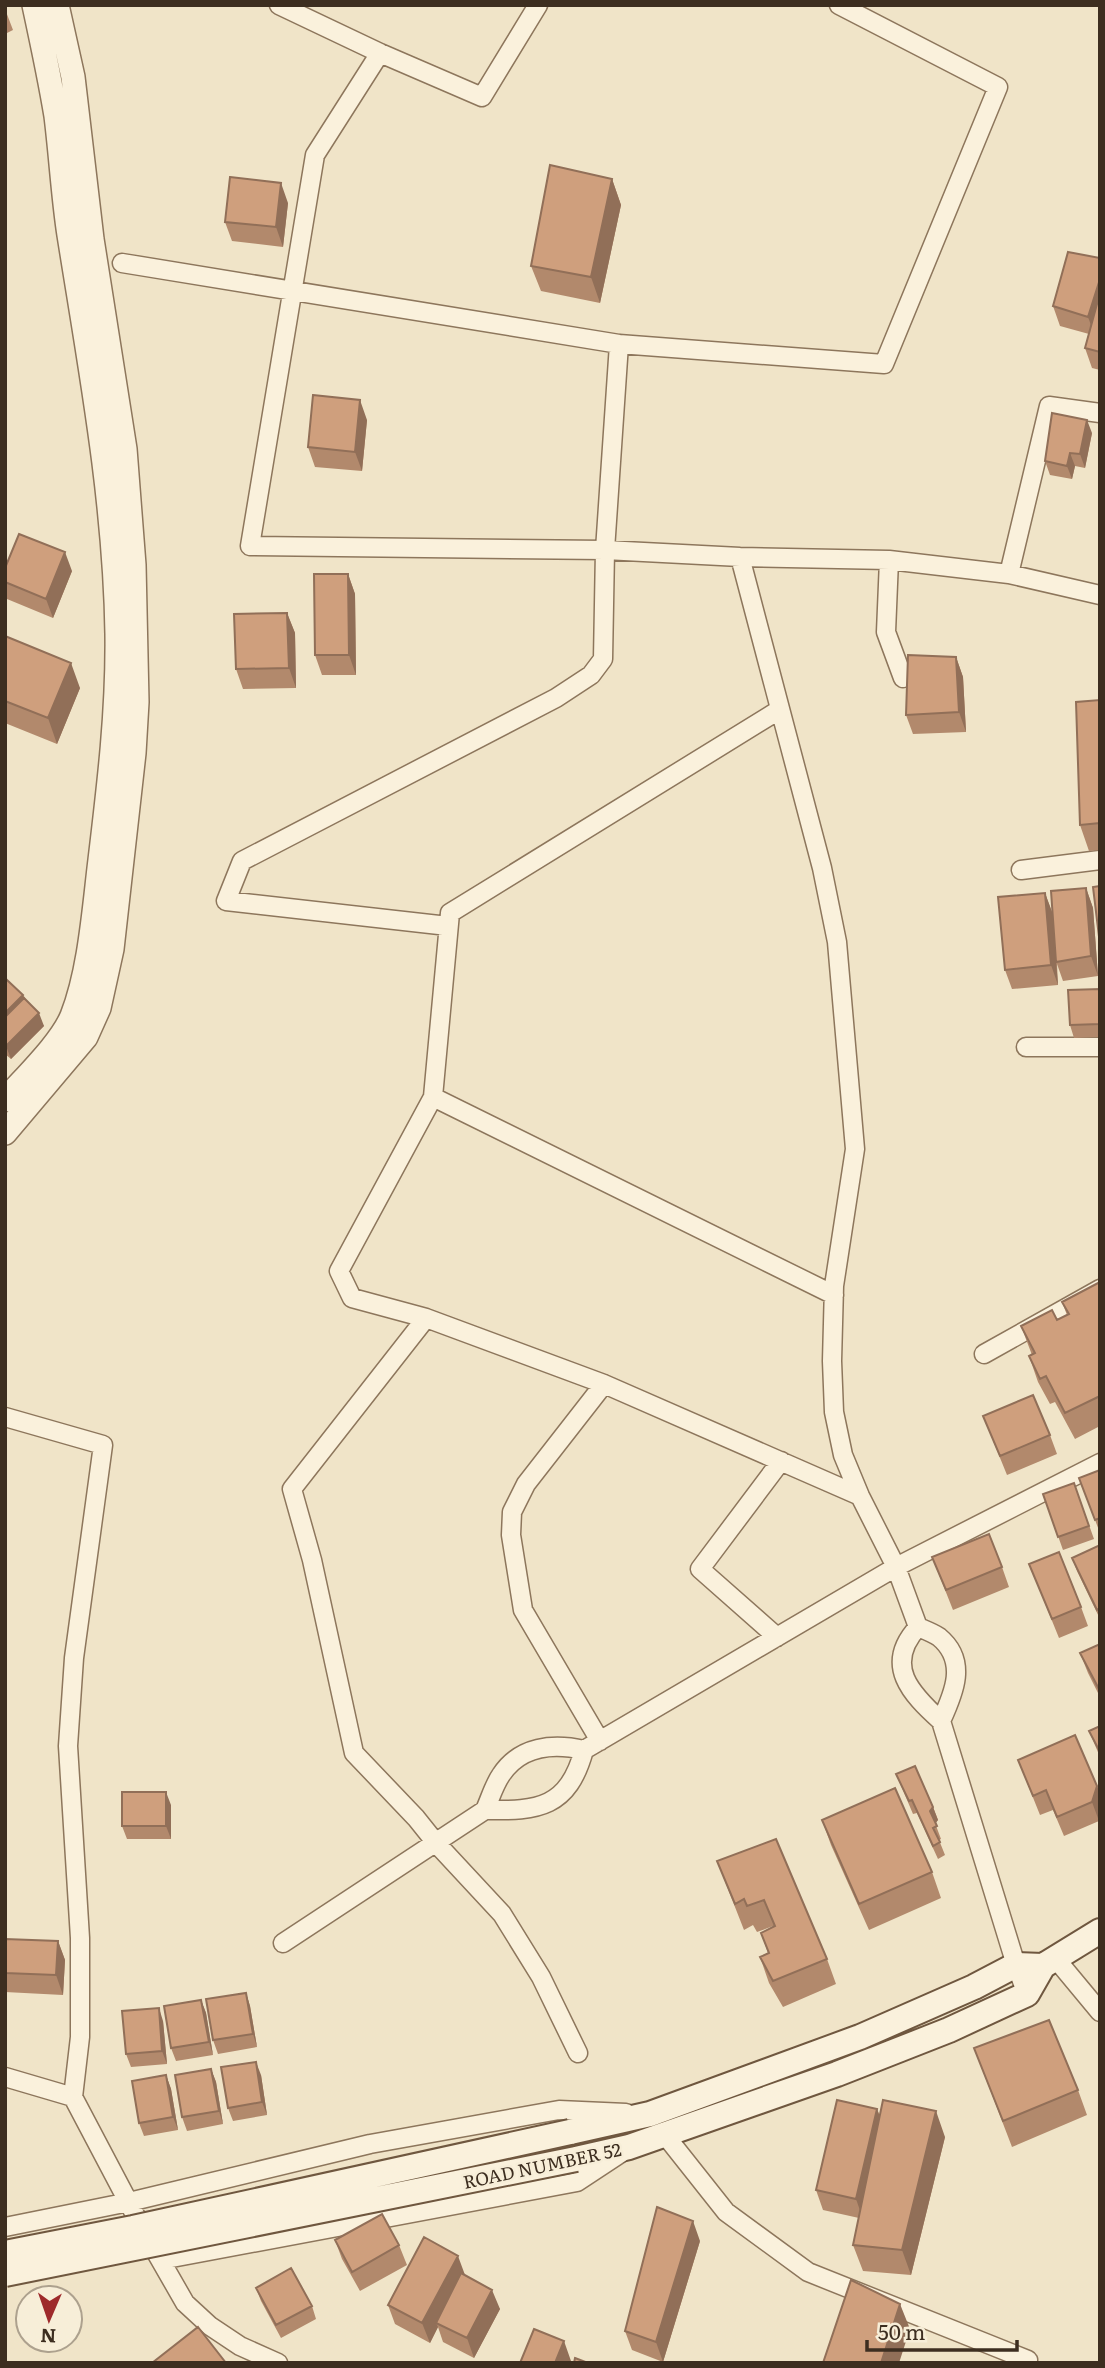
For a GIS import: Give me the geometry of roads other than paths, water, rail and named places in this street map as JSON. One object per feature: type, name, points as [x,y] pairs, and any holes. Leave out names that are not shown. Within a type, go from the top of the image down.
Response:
[{"type":"main road","points":[[1027,1994],[1049,1963],[1100,1930]]},
{"type":"main road","name":"ROAD NUMBER 52","points":[[5,2253],[133,2228],[650,2114],[860,2037],[974,1987],[1016,1965],[1049,1963]]},
{"type":"main road","name":"ROAD NUMBER 52","points":[[5,2274],[629,2147],[837,2074],[1027,1994]]},
{"type":"street","points":[[5,1100],[62,1033],[71,1019],[77,1000],[98,876],[112,762],[116,691],[117,633],[108,495],[69,230],[56,119],[34,5]]},
{"type":"street","points":[[5,1133],[86,1037],[99,1008],[112,949],[134,753],[137,702],[134,565],[125,449],[94,252],[73,77],[58,5]]},
{"type":"street","points":[[279,5],[482,97],[538,5]]},
{"type":"street","points":[[122,263],[619,344],[884,364],[998,87],[839,5]]},
{"type":"street","points":[[380,52],[315,155],[250,546],[606,550],[740,557],[889,560],[1009,574],[1100,595]]},
{"type":"street","points":[[448,926],[226,901],[243,861],[556,698],[591,676],[603,659],[606,550],[619,344]]},
{"type":"street","points":[[1009,574],[1049,406],[1100,413]]},
{"type":"street","points":[[740,557],[822,868],[837,942],[855,1149],[834,1295],[834,1412],[843,1455],[860,1496],[896,1567],[918,1627],[939,1637],[954,1657],[957,1676],[941,1721]]},
{"type":"street","points":[[889,560],[886,632],[903,678]]},
{"type":"street","points":[[779,710],[450,913],[433,1097],[339,1271],[352,1298],[426,1318],[604,1384],[860,1496]]},
{"type":"street","points":[[1021,870],[1100,860]]},
{"type":"street","points":[[1026,1047],[1100,1047]]},
{"type":"street","points":[[433,1097],[834,1295]]},
{"type":"street","points":[[984,1354],[1100,1289]]},
{"type":"street","points":[[426,1318],[292,1489],[312,1560],[354,1753],[502,1914],[541,1977],[578,2053]]},
{"type":"street","points":[[592,1745],[523,1610],[510,1535],[512,1512],[526,1484],[604,1384]]},
{"type":"street","points":[[5,1417],[103,1445],[74,1658],[68,1746],[80,1950],[80,2037],[73,2097],[185,2303],[210,2326],[240,2346],[278,2363]]},
{"type":"street","points":[[777,1637],[700,1569],[781,1461]]},
{"type":"street","points":[[283,1943],[485,1810],[499,1776],[513,1760],[538,1748],[592,1745],[896,1567],[1100,1463]]},
{"type":"street","points":[[918,1627],[909,1637],[901,1671],[915,1695],[941,1721],[1027,1994]]},
{"type":"street","points":[[485,1810],[520,1810],[550,1803],[570,1786],[592,1745]]},
{"type":"street","points":[[1049,1963],[1100,2012]]},
{"type":"street","points":[[5,2077],[73,2097]]},
{"type":"street","points":[[5,2227],[129,2202],[370,2144],[559,2110],[650,2114]]},
{"type":"street","points":[[665,2135],[726,2212],[808,2272],[1028,2360]]},
{"type":"street","points":[[161,2260],[577,2182],[629,2147]]}]
